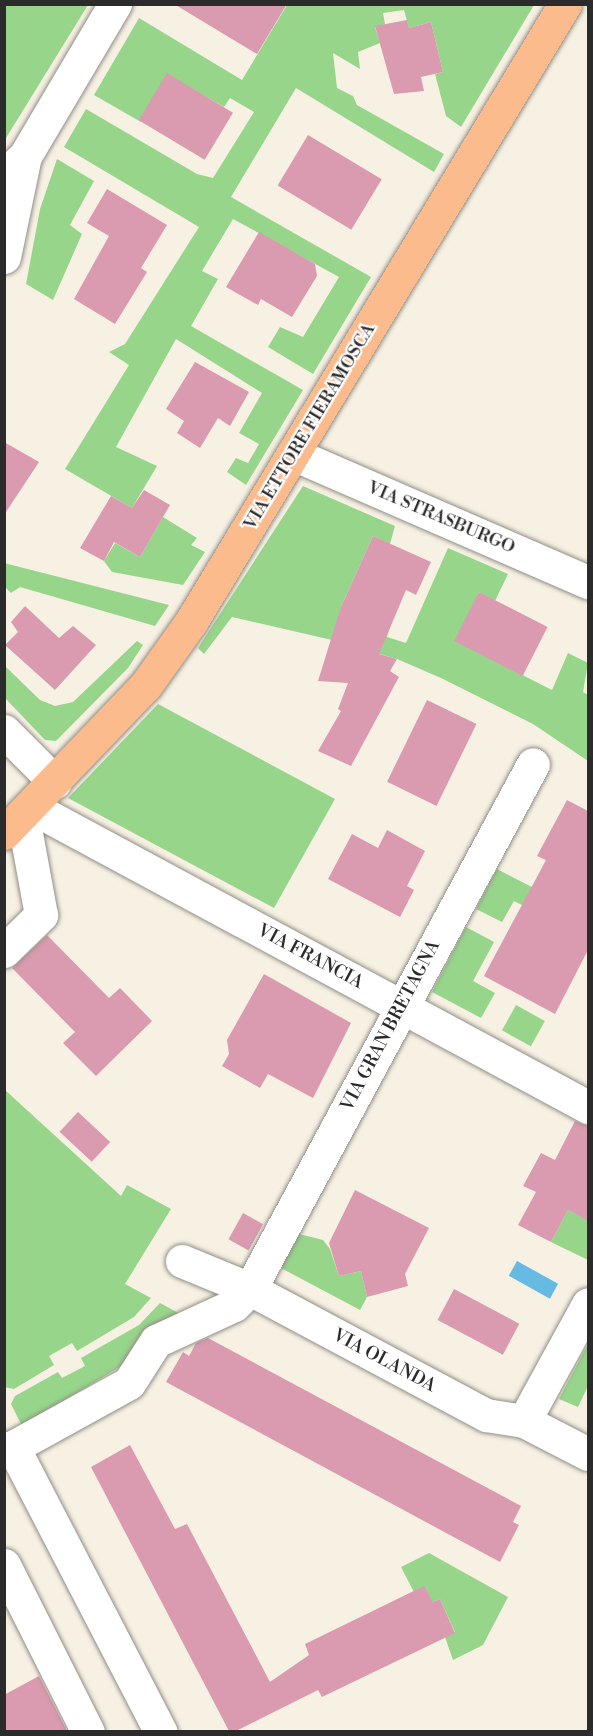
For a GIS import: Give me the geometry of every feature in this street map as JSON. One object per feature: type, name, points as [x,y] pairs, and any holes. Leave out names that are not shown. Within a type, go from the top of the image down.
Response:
[{"type":"main road","name":"VIA ETTORE FIERAMOSCA","points":[[16,824],[146,686],[191,622],[565,4]]},
{"type":"street","points":[[4,257],[15,166],[115,4]]},
{"type":"street","name":"VIA STRASBURGO","points":[[293,454],[588,582]]},
{"type":"street","points":[[4,731],[55,782]]},
{"type":"street","name":"VIA GRAN BRETAGNA","points":[[250,1289],[533,764]]},
{"type":"street","points":[[4,951],[41,915],[16,824]]},
{"type":"street","name":"VIA FRANCIA","points":[[16,824],[401,1006],[588,1107]]},
{"type":"street","name":"VIA OLANDA","points":[[182,1260],[250,1289],[486,1414],[524,1421],[588,1455]]},
{"type":"street","points":[[161,1731],[9,1448],[129,1383],[156,1341],[234,1305],[250,1289]]},
{"type":"street","points":[[524,1421],[588,1304]]},
{"type":"street","points":[[4,1565],[88,1731]]},
{"type":"green space","points":[[5,4],[88,5],[6,138],[4,137]]},
{"type":"green space","points":[[287,5],[534,5],[461,127],[446,116],[435,74],[443,72],[431,22],[409,28],[404,10],[383,13],[385,24],[375,27],[380,43],[358,52],[360,69],[333,53],[337,88],[353,96],[357,105],[444,154],[434,172],[296,88],[231,197],[371,277],[313,374],[268,347],[280,327],[303,337],[339,277],[233,219],[202,271],[218,279],[191,326],[303,390],[246,485],[227,472],[236,458],[248,463],[259,444],[239,433],[262,393],[176,339],[116,447],[157,466],[132,508],[65,469],[129,365],[109,352],[125,344],[199,227],[64,147],[86,109],[197,174],[213,178],[254,112],[230,98],[224,107],[167,74],[141,122],[94,95],[139,18],[242,80]]},
{"type":"green space","points":[[57,159],[94,181],[70,225],[82,234],[53,300],[26,284],[40,209]]},
{"type":"green space","points":[[303,486],[395,526],[390,544],[373,536],[341,607],[389,629],[387,637],[406,643],[448,548],[508,574],[495,601],[479,592],[457,642],[552,690],[568,653],[588,663],[583,692],[588,695],[588,761],[533,724],[441,678],[397,659],[332,640],[232,617],[204,654],[198,648]]},
{"type":"green space","points":[[163,517],[197,538],[191,545],[205,552],[183,585],[112,572],[104,561],[115,543],[140,557]]},
{"type":"green space","points":[[5,563],[169,605],[155,626],[20,587],[11,593],[5,587]]},
{"type":"green space","points":[[137,641],[143,645],[128,668],[56,741],[45,740],[5,698],[5,666],[40,700],[55,706],[73,702]]},
{"type":"green space","points":[[158,704],[335,799],[274,908],[68,798]]},
{"type":"green space","points":[[497,869],[588,916],[588,939],[514,901],[502,922],[476,909]]},
{"type":"green space","points":[[466,927],[494,942],[473,981],[495,993],[481,1018],[432,992]]},
{"type":"green space","points":[[516,1005],[545,1021],[531,1046],[502,1030]]},
{"type":"green space","points":[[5,1090],[121,1196],[127,1185],[171,1209],[125,1284],[151,1298],[134,1317],[77,1351],[72,1343],[49,1356],[54,1365],[14,1389],[4,1387]]},
{"type":"green space","points":[[588,1209],[588,1260],[551,1242],[568,1210],[583,1218]]},
{"type":"green space","points":[[299,1234],[323,1240],[330,1249],[339,1276],[361,1271],[367,1297],[360,1310],[281,1268]]},
{"type":"green space","points":[[160,1303],[182,1315],[121,1366],[22,1426],[11,1404],[15,1396],[58,1372],[62,1378],[85,1366],[81,1358],[139,1325]]},
{"type":"green space","points":[[588,1344],[588,1386],[578,1407],[559,1399]]},
{"type":"green space","points":[[429,1553],[508,1597],[483,1645],[453,1660],[445,1637],[455,1632],[440,1599],[433,1602],[414,1592],[401,1567]]},
{"type":"water","points":[[517,1261],[558,1284],[550,1299],[509,1276]]},
{"type":"building","points":[[174,4],[287,4],[257,54]]},
{"type":"building","points":[[407,20],[409,28],[431,22],[443,72],[421,77],[424,91],[394,94],[375,26]]},
{"type":"building","points":[[167,73],[233,113],[205,160],[139,120]]},
{"type":"building","points":[[308,135],[382,179],[351,230],[278,186]]},
{"type":"building","points":[[107,189],[167,225],[141,268],[147,272],[115,324],[74,299],[109,236],[87,223]]},
{"type":"building","points":[[259,232],[315,264],[317,276],[292,317],[261,299],[258,305],[226,287]]},
{"type":"building","points":[[195,362],[249,392],[230,426],[218,418],[200,448],[177,433],[184,421],[166,409]]},
{"type":"building","points":[[4,442],[39,462],[4,515]]},
{"type":"building","points":[[144,490],[170,505],[140,557],[114,542],[104,561],[80,548],[111,496],[132,508]]},
{"type":"building","points":[[373,536],[431,562],[416,595],[406,590],[379,654],[397,659],[390,671],[399,677],[351,766],[318,751],[341,711],[338,709],[348,683],[318,681],[341,607]]},
{"type":"building","points":[[479,592],[548,627],[523,676],[454,641]]},
{"type":"building","points":[[25,606],[59,638],[73,626],[96,645],[55,690],[5,645],[18,632],[11,622]]},
{"type":"building","points":[[427,700],[476,724],[437,806],[387,782]]},
{"type":"building","points":[[567,800],[588,811],[588,950],[555,1014],[484,976],[546,860],[537,856]]},
{"type":"building","points":[[387,830],[425,851],[407,886],[414,890],[400,917],[328,879],[352,834],[378,848]]},
{"type":"building","points":[[47,935],[109,998],[120,988],[152,1021],[96,1076],[63,1043],[75,1032],[12,968]]},
{"type":"building","points":[[264,974],[351,1023],[313,1098],[268,1074],[260,1088],[222,1066],[229,1054],[227,1040]]},
{"type":"building","points":[[78,1112],[110,1142],[92,1162],[60,1132]]},
{"type":"building","points":[[575,1121],[588,1126],[588,1221],[568,1210],[551,1242],[518,1225],[536,1192],[523,1186],[541,1153],[555,1160]]},
{"type":"building","points":[[355,1190],[429,1228],[405,1274],[408,1286],[367,1297],[361,1271],[339,1276],[329,1243]]},
{"type":"building","points":[[243,1213],[263,1224],[249,1250],[228,1239]]},
{"type":"building","points":[[454,1289],[519,1324],[503,1355],[438,1320]]},
{"type":"building","points":[[208,1338],[521,1506],[513,1522],[519,1525],[500,1562],[166,1382],[183,1352],[189,1356],[196,1343]]},
{"type":"building","points":[[130,1445],[175,1529],[187,1524],[270,1682],[309,1655],[305,1644],[424,1586],[433,1602],[440,1599],[455,1633],[322,1697],[318,1690],[236,1731],[229,1731],[91,1467]]},
{"type":"building","points":[[39,1676],[67,1731],[4,1731],[4,1695]]}]
